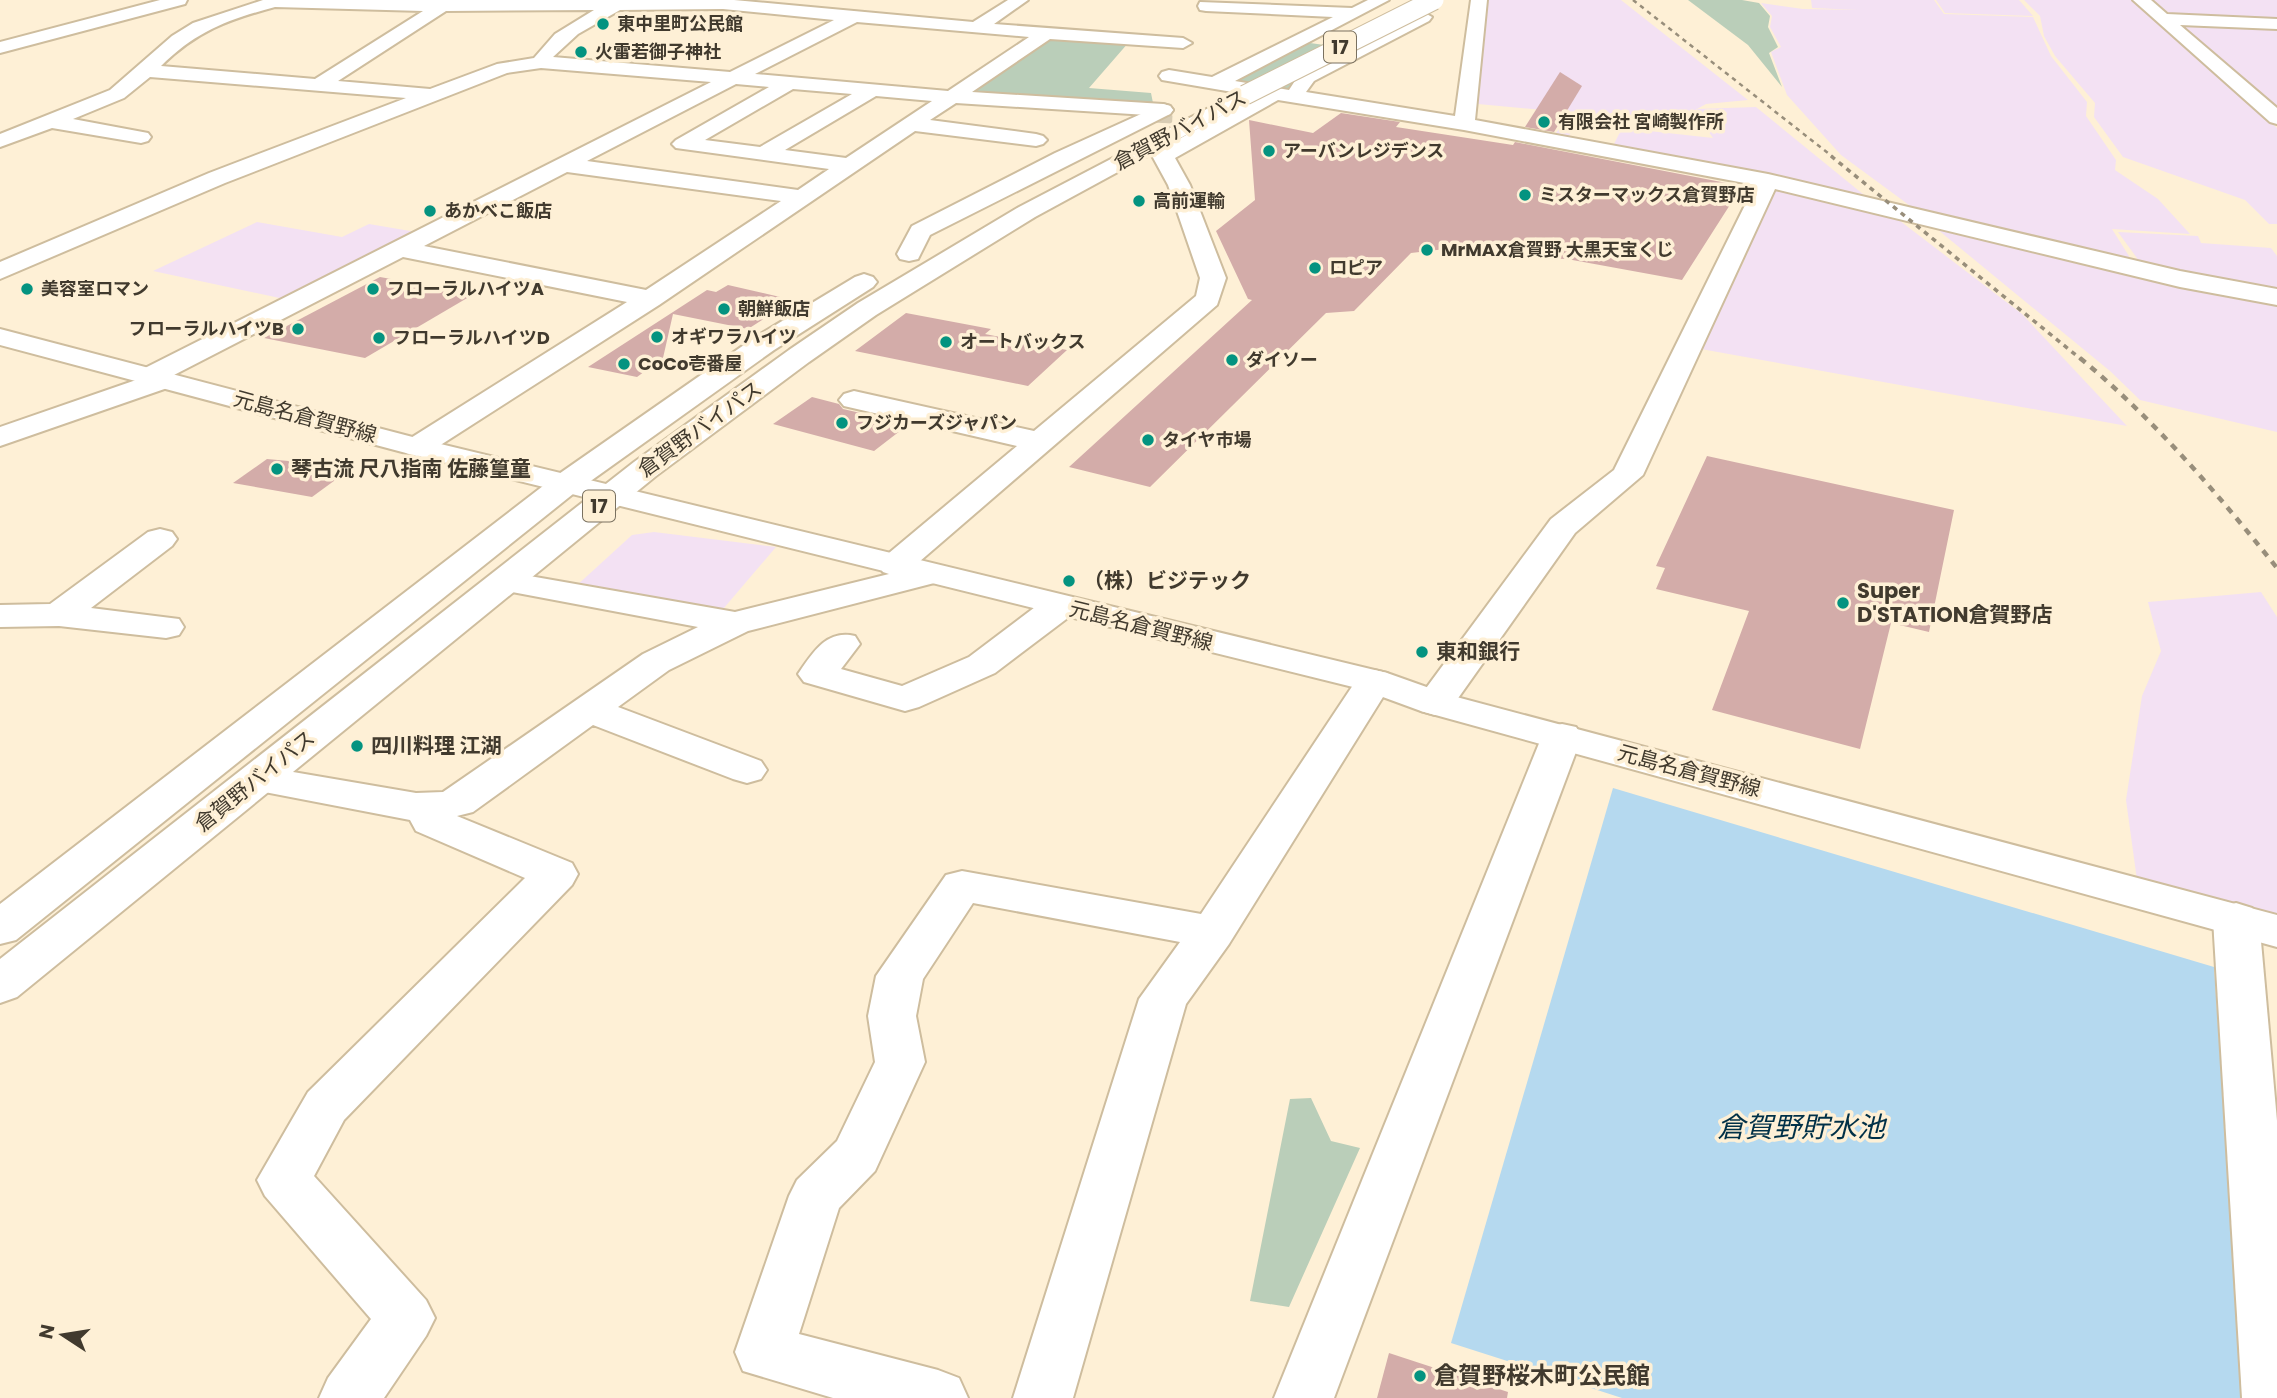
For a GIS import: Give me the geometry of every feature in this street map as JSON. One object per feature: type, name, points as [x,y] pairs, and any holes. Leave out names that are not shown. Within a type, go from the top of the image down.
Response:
[{"type":"main road","points":[[0,48],[179,0]]},
{"type":"main road","points":[[248,0],[442,6],[727,2],[853,17],[1183,43]]},
{"type":"main road","points":[[0,438],[157,378],[401,249],[886,0]]},
{"type":"main road","points":[[976,28],[1020,0]]},
{"type":"main road","points":[[941,263],[984,255],[1162,155],[1357,13],[1381,0]]},
{"type":"main road","name":"倉賀野バイパス","points":[[0,985],[613,495],[799,356],[941,263],[1027,212],[1251,91],[1407,0]]},
{"type":"main road","name":"倉賀野バイパス","points":[[0,928],[567,483],[764,344],[909,254],[998,205],[1251,91],[1434,0]]},
{"type":"main road","points":[[1464,124],[1479,0]]},
{"type":"main road","points":[[2141,0],[2277,118]]},
{"type":"main road","points":[[0,141],[117,94],[148,71],[186,35],[204,24],[275,2]]},
{"type":"main road","points":[[1163,112],[1163,91],[1169,76],[1183,43],[1208,3],[1357,13]]},
{"type":"main road","points":[[541,62],[544,53],[573,30],[616,5]]},
{"type":"main road","points":[[319,85],[442,6]]},
{"type":"main road","points":[[1251,91],[1307,77],[1423,17]]},
{"type":"main road","points":[[2163,19],[2277,24]]},
{"type":"main road","points":[[416,447],[650,299],[1047,33]]},
{"type":"main road","points":[[0,271],[217,178],[505,68],[541,62],[788,84],[1163,112]]},
{"type":"main road","points":[[148,71],[437,94]]},
{"type":"main road","points":[[1169,76],[1464,124],[1768,181],[2180,279],[2277,297]]},
{"type":"main road","points":[[788,84],[683,144],[850,165]]},
{"type":"main road","points":[[764,154],[873,90]]},
{"type":"main road","points":[[909,254],[920,231],[1063,158],[1163,112]]},
{"type":"main road","points":[[52,121],[141,136]]},
{"type":"main road","points":[[912,124],[1036,140]]},
{"type":"main road","points":[[258,779],[403,805],[436,808],[458,802],[656,662],[735,623],[912,570],[1040,442],[1172,322],[1208,299],[1213,278],[1179,185],[1162,155]]},
{"type":"main road","points":[[565,165],[802,197]]},
{"type":"main road","points":[[1435,703],[1563,526],[1627,475],[1768,181]]},
{"type":"main road","points":[[401,249],[650,299]]},
{"type":"main road","name":"元島名倉賀野線","points":[[0,337],[416,447],[1374,681],[1435,703],[2256,925]]},
{"type":"main road","points":[[854,400],[1040,442]]},
{"type":"main road","points":[[59,615],[160,538]]},
{"type":"main road","points":[[524,585],[735,623]]},
{"type":"main road","points":[[842,644],[817,674],[905,699],[982,665],[1060,606]]},
{"type":"main road","points":[[0,616],[59,615],[166,627]]},
{"type":"main road","points":[[1043,1398],[1163,999],[1213,932],[1374,681]]},
{"type":"main road","points":[[589,710],[747,770]]},
{"type":"main road","points":[[1304,1398],[1562,736]]},
{"type":"main road","points":[[349,1398],[406,1318],[284,1181],[326,1106],[556,874],[431,821],[436,808]]},
{"type":"main road","points":[[938,1398],[764,1352],[816,1196],[856,1156],[900,1062],[892,1016],[900,976],[962,886],[1213,932]]},
{"type":"main road","points":[[2256,925],[2272,1398]]},
{"type":"shaded area","points":[[1487,0],[1621,0],[1748,100],[1706,104],[1697,109],[1756,107],[1869,199],[1612,148],[1622,128],[1713,138],[1703,124],[1704,114],[1695,113],[1692,123],[1587,114],[1582,116],[1566,140],[1553,137],[1570,114],[1567,112],[1569,104],[1565,112],[1478,104]]},
{"type":"shaded area","points":[[1811,0],[1934,0],[1944,14],[2033,17],[2051,56],[2087,102],[2086,116],[2116,160],[2115,170],[2158,199],[2190,234],[2112,229],[2134,264],[1913,208],[1841,155],[1787,95],[1771,52],[1781,47],[1770,27],[1772,16],[1761,3],[1803,9],[1859,10],[1812,8]]},
{"type":"shaded area","points":[[1936,0],[2019,0],[2033,16],[1945,13]]},
{"type":"shaded area","points":[[2024,0],[2131,0],[2277,128],[2277,224],[2269,224],[2245,200],[2123,157],[2094,117],[2095,103],[2055,56],[2044,36],[2040,16]]},
{"type":"shaded area","points":[[2153,0],[2277,0],[2277,21],[2181,17],[2169,13]]},
{"type":"shaded area","points":[[2189,24],[2277,29],[2277,106],[2183,26]]},
{"type":"shaded area","points":[[1776,185],[1887,211],[2022,314],[2127,426],[1701,349],[1744,261]]},
{"type":"shaded area","points":[[1926,220],[2277,301],[2277,432],[2140,400],[2110,371]]},
{"type":"shaded area","points":[[257,222],[342,237],[369,224],[422,233],[289,300],[153,271]]},
{"type":"shaded area","points":[[2118,232],[2198,236],[2201,243],[2271,248],[2277,256],[2277,292],[2142,265]]},
{"type":"shaded area","points":[[654,532],[776,547],[718,615],[575,587],[632,535]]},
{"type":"shaded area","points":[[2261,592],[2277,617],[2277,917],[2137,880],[2126,800],[2142,696],[2161,651],[2148,602]]},
{"type":"green space","points":[[1688,0],[1742,0],[1759,3],[1770,16],[1768,27],[1778,47],[1769,53],[1782,87],[1748,45]]},
{"type":"green space","points":[[1052,38],[1129,42],[1089,88],[1151,93],[1153,103],[968,95]]},
{"type":"green space","points":[[1310,43],[1353,49],[1290,90],[1232,80]]},
{"type":"green space","points":[[1311,1098],[1331,1141],[1360,1148],[1289,1307],[1250,1301],[1290,1099]]},
{"type":"water","name":"倉賀野貯水池","points":[[1613,788],[2214,967],[2243,1398],[1622,1398],[1451,1343]]},
{"type":"building","points":[[1560,72],[1582,86],[1554,132],[1525,127]]},
{"type":"building","points":[[1341,113],[1400,122],[1396,127],[1513,145],[1515,142],[1742,186],[1682,280],[1567,259],[1537,258],[1480,245],[1411,253],[1354,311],[1326,313],[1150,487],[1069,467],[1252,300],[1248,299],[1216,231],[1255,200],[1249,120],[1313,133]]},
{"type":"building","points":[[380,277],[474,294],[365,358],[264,338]]},
{"type":"building","points":[[728,285],[793,300],[748,329],[673,314],[663,358],[637,377],[588,367],[707,290],[716,292]]},
{"type":"building","name":"オートバックス","points":[[906,313],[991,329],[985,334],[1067,350],[1028,386],[855,351]]},
{"type":"building","name":"フジカーズジャパン","points":[[812,397],[839,404],[843,409],[909,424],[874,451],[773,424]]},
{"type":"building","name":"Super D'STATION倉賀野店","points":[[1707,456],[1954,510],[1929,632],[1891,623],[1860,749],[1712,710],[1749,611],[1656,589],[1665,568],[1656,566]]},
{"type":"building","points":[[267,459],[353,467],[312,497],[233,483]]},
{"type":"building","name":"倉賀野桜木町公民館","points":[[1389,1353],[1508,1392],[1507,1398],[1377,1398]]},
{"type":"tunnel","points":[[1161,152],[1163,115]]},
{"type":"railway","points":[[1633,0],[1833,157]]},
{"type":"railway","points":[[1831,156],[2082,360]]},
{"type":"railway","points":[[2080,358],[2159,431],[2277,568]]},
{"type":"place","name":"東中里町公民館","points":[[603,24]]},
{"type":"place","name":"火雷若御子神社","points":[[581,52]]},
{"type":"place","name":"有限会社 宮崎製作所","points":[[1544,122]]},
{"type":"place","name":"アーバンレジデンス","points":[[1269,151]]},
{"type":"place","name":"ミスターマックス倉賀野店","points":[[1525,195]]},
{"type":"place","name":"高前運輸","points":[[1139,201]]},
{"type":"place","name":"あかべこ飯店","points":[[430,211]]},
{"type":"place","name":"MrMAX倉賀野 大黒天宝くじ","points":[[1427,250]]},
{"type":"place","name":"ロピア","points":[[1315,268]]},
{"type":"place","name":"美容室ロマン","points":[[27,289]]},
{"type":"place","name":"フローラルハイツA","points":[[373,289]]},
{"type":"place","name":"朝鮮飯店","points":[[724,309]]},
{"type":"place","name":"フローラルハイツB","points":[[298,329]]},
{"type":"place","name":"オギワラハイツ","points":[[657,337]]},
{"type":"place","name":"フローラルハイツD","points":[[379,338]]},
{"type":"place","name":"オートバックス","points":[[946,342]]},
{"type":"place","name":"ダイソー","points":[[1232,360]]},
{"type":"place","name":"CoCo壱番屋","points":[[624,364]]},
{"type":"place","name":"フジカーズジャパン","points":[[842,423]]},
{"type":"place","name":"タイヤ市場","points":[[1148,440]]},
{"type":"place","name":"琴古流 尺八指南 佐藤篁童","points":[[277,469]]},
{"type":"place","name":"（株）ビジテック","points":[[1069,581]]},
{"type":"place","name":"Super D'STATION倉賀野店","points":[[1843,603]]},
{"type":"place","name":"東和銀行","points":[[1422,652]]},
{"type":"place","name":"四川料理 江湖","points":[[357,746]]},
{"type":"place","name":"倉賀野桜木町公民館","points":[[1420,1376]]}]
